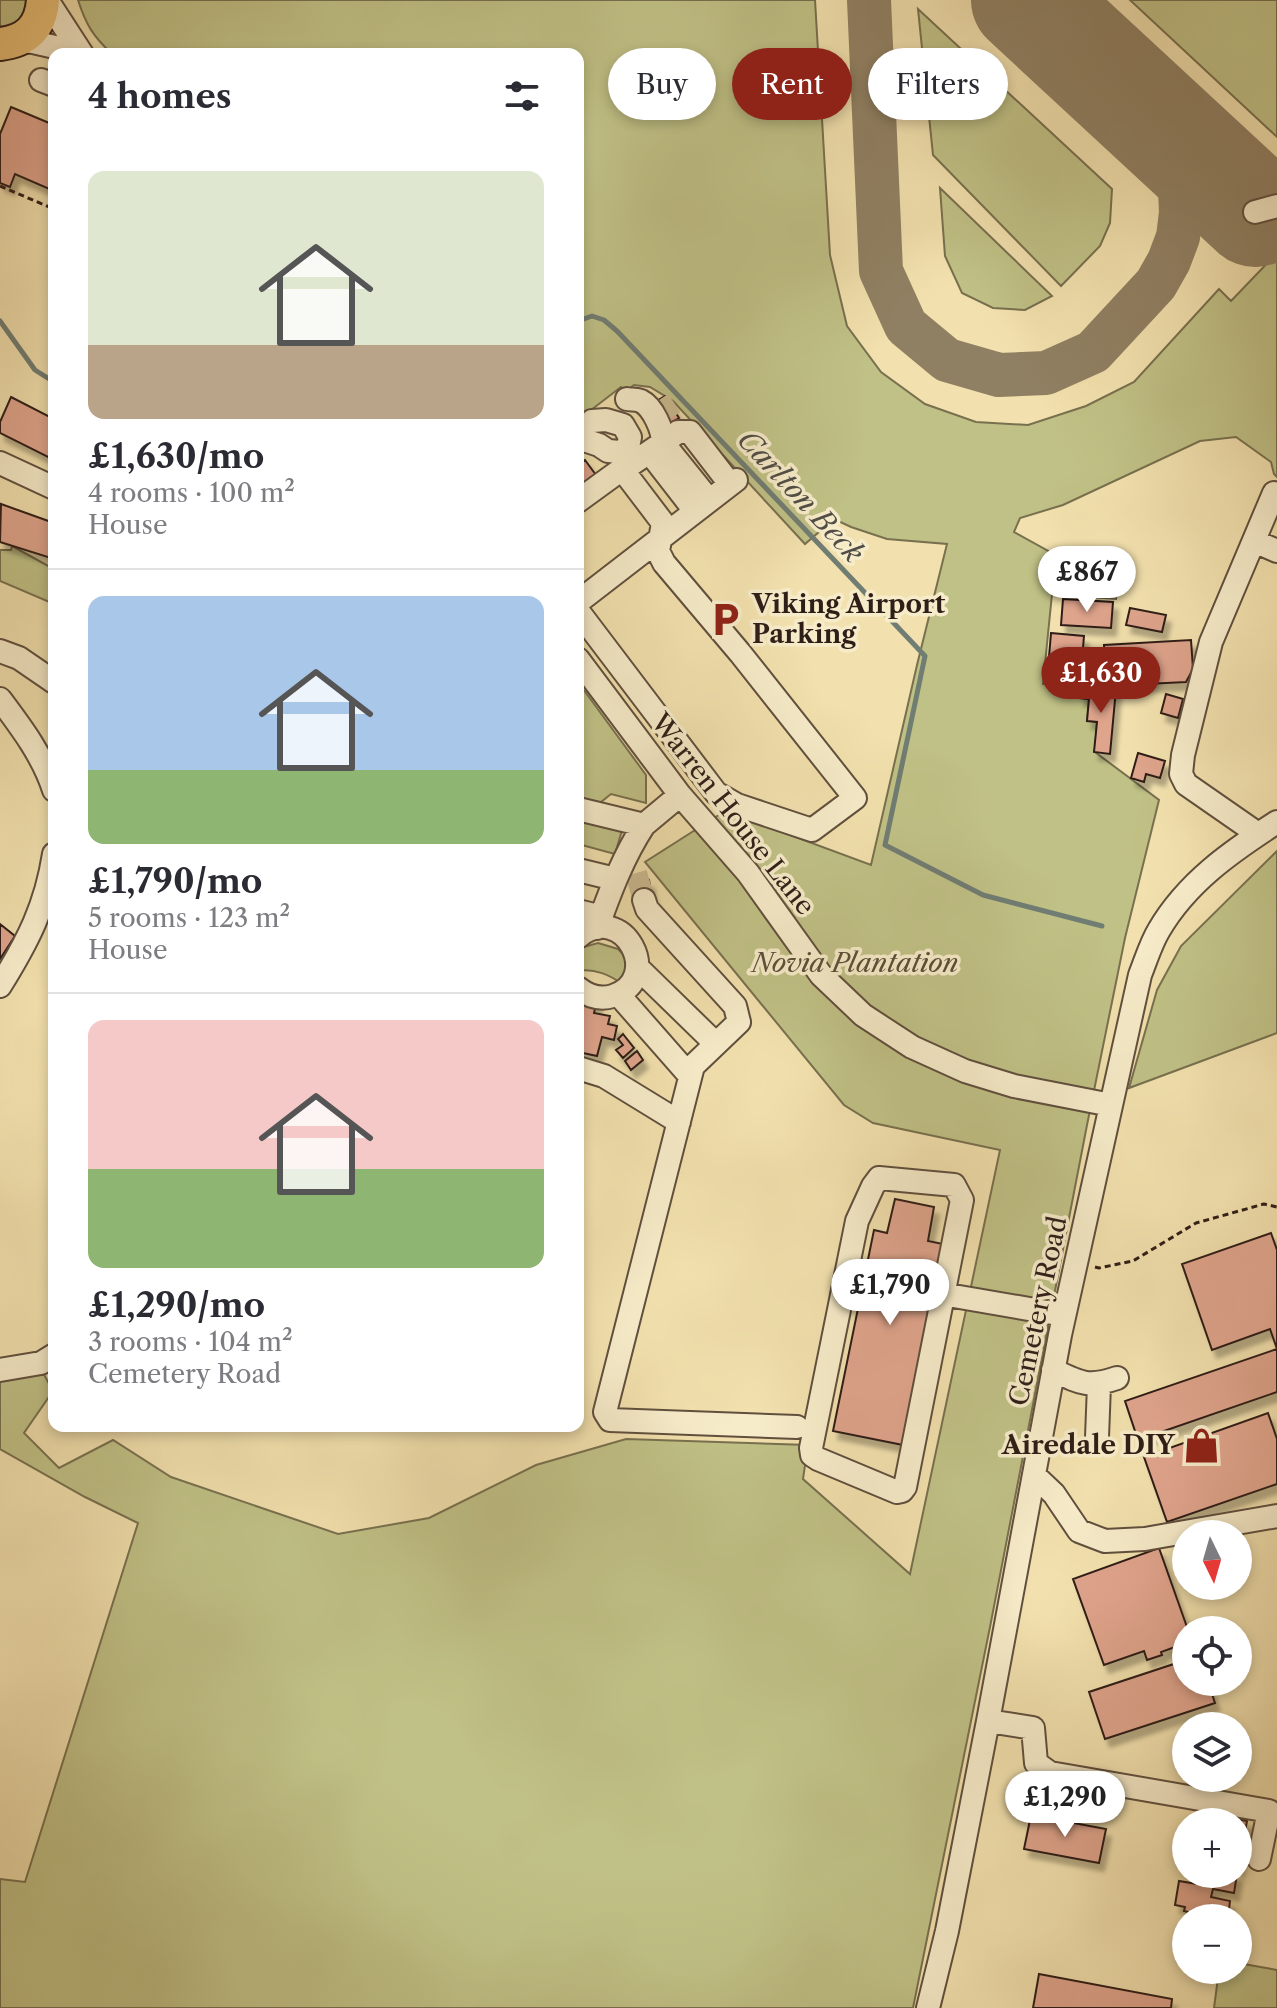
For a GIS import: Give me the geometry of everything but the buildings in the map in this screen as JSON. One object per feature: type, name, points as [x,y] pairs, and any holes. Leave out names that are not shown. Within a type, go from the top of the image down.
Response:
[{"type":"highway","points":[[7,45],[27,35],[35,26],[45,0]]},
{"type":"street","points":[[45,0],[77,48]]},
{"type":"street","points":[[7,45],[33,42],[57,48]]},
{"type":"street","points":[[584,430],[616,402],[639,395],[652,395],[659,400]]},
{"type":"street","points":[[627,399],[641,401],[660,425],[666,439],[716,495]]},
{"type":"street","points":[[584,497],[666,439],[690,432],[716,495]]},
{"type":"street","points":[[0,463],[48,485]]},
{"type":"street","points":[[584,619],[716,793],[737,805],[812,830],[855,798],[664,563],[658,551],[663,523],[623,470]]},
{"type":"street","points":[[1267,828],[1186,784],[1181,774],[1211,642],[1274,493]]},
{"type":"street","points":[[584,597],[716,495]]},
{"type":"street","points":[[1254,541],[1277,551]]},
{"type":"street","points":[[0,651],[19,658],[48,678]]},
{"type":"street","name":"Warren House Lane","points":[[584,667],[680,795],[748,873],[821,975],[863,1015],[912,1047],[965,1071],[1014,1086],[1111,1105]]},
{"type":"street","points":[[0,699],[32,743],[48,772]]},
{"type":"street","points":[[584,992],[607,998],[618,994],[634,978],[637,955],[625,935],[614,929],[592,927],[626,876],[638,834],[680,795]]},
{"type":"street","points":[[584,812],[638,834]]},
{"type":"street","name":"Cemetery Road","points":[[928,2008],[947,1931],[1064,1315],[1140,975],[1158,931],[1187,892],[1226,856],[1267,828]]},
{"type":"street","points":[[584,871],[626,876]]},
{"type":"street","points":[[0,986],[19,957],[48,885]]},
{"type":"street","points":[[644,900],[647,909],[735,1006],[739,1022],[692,1071],[605,1412],[610,1420],[797,1427]]},
{"type":"street","points":[[637,967],[716,1044]]},
{"type":"street","points":[[618,994],[692,1071]]},
{"type":"street","points":[[584,1070],[604,1076],[679,1122]]},
{"type":"street","points":[[879,1178],[954,1185],[958,1190],[962,1200],[942,1294],[902,1491],[897,1492],[812,1455],[857,1221],[879,1178]]},
{"type":"street","points":[[942,1294],[1064,1315]]},
{"type":"street","points":[[0,1370],[41,1363],[48,1359]]},
{"type":"street","points":[[1053,1370],[1079,1383],[1108,1382],[1097,1437]]},
{"type":"street","points":[[1034,1475],[1054,1494],[1079,1531],[1105,1541],[1145,1539],[1277,1516]]},
{"type":"street","points":[[988,1721],[1033,1728],[1036,1763],[1050,1773],[1269,1811],[1259,1859]]},
{"type":"path","points":[[0,186],[48,206]]},
{"type":"path","points":[[1075,1263],[1099,1268],[1133,1261],[1196,1223],[1264,1204],[1277,1207]]},
{"type":"green space","points":[[0,0],[33,0],[30,18],[0,36]]},
{"type":"green space","name":"Novia Plantation","points":[[78,0],[815,0],[818,48],[732,48],[732,120],[822,120],[830,255],[847,326],[881,372],[925,404],[976,422],[1028,425],[1086,406],[1134,382],[1219,289],[1231,301],[1277,253],[1277,477],[1271,462],[1236,437],[1200,441],[1063,505],[1020,518],[1014,532],[1117,589],[1116,599],[1052,594],[1043,684],[1082,685],[1080,698],[1089,699],[1087,720],[1097,722],[1095,752],[1159,800],[1125,938],[913,2008],[0,2008],[0,1879],[25,1882],[138,1523],[0,1449],[0,1378],[41,1369],[48,1382],[48,1398],[24,1433],[59,1468],[113,1440],[171,1477],[338,1534],[429,1518],[536,1465],[626,1439],[808,1445],[803,1479],[910,1574],[1000,1150],[873,1123],[844,1105],[645,862],[725,811],[871,865],[947,544],[887,539],[834,519],[805,544],[673,401],[650,387],[634,385],[626,391],[621,387],[584,415],[584,48],[106,48],[91,30]]},
{"type":"green space","points":[[1130,0],[1277,0],[1277,137]]},
{"type":"green space","points":[[918,9],[960,48],[922,48]]},
{"type":"green space","points":[[1008,93],[1112,189],[1110,223],[1100,246],[1061,286],[933,155],[929,120],[1008,120]]},
{"type":"green space","points":[[940,188],[1052,296],[1025,310],[993,308],[962,293],[945,256]]},
{"type":"green space","points":[[12,546],[48,566],[48,601],[0,581],[0,550],[11,550]]},
{"type":"green space","points":[[584,690],[646,775],[646,803],[611,794],[596,806],[584,801]]},
{"type":"green space","points":[[584,817],[623,827],[615,854],[584,846]]},
{"type":"green space","points":[[1277,851],[1277,1033],[1129,1088],[1157,990],[1181,946]]},
{"type":"green space","points":[[598,943],[618,949],[627,958],[623,985],[602,973],[584,971],[584,947]]},
{"type":"green space","points":[[1252,1966],[1277,1970],[1277,2008],[1214,2008],[1217,1984],[1252,1984]]},
{"type":"waterway","name":"Carlton Beck","points":[[584,319],[592,316],[604,320],[617,331],[925,656],[885,845],[983,895],[1102,926]]},
{"type":"waterway","name":"Carlton Beck","points":[[0,321],[35,370],[48,378]]},
{"type":"taxiway","points":[[869,0],[881,271],[906,326],[947,360],[999,375],[1046,373],[1093,352],[1156,284],[1178,237],[1180,188],[1175,164],[1164,141],[1132,98]]},
{"type":"runway","points":[[1026,0],[1255,212]]},
{"type":"tunnel","points":[[659,400],[673,421]]},
{"type":"tunnel","points":[[636,873],[644,900]]},
{"type":"place","name":"Viking Airport Parking","points":[[726,619]]},
{"type":"place","name":"Airedale DIY","points":[[1201,1445]]}]
